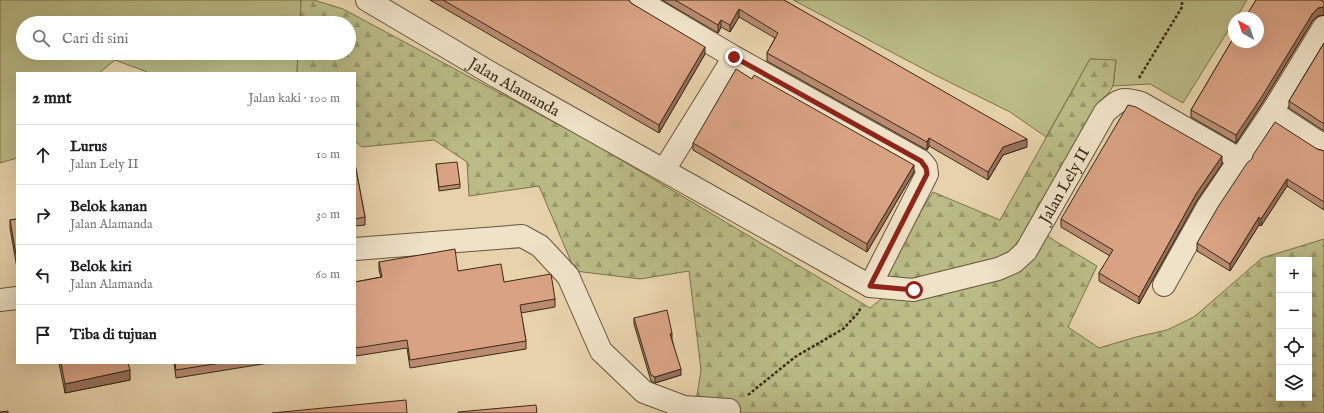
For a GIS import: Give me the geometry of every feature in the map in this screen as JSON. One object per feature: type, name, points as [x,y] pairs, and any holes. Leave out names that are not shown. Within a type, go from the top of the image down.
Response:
[{"type":"street","name":"Jalan Alamanda","points":[[367,0],[494,75],[870,286]]},
{"type":"street","points":[[638,0],[734,57],[921,161],[926,168],[927,174],[870,286]]},
{"type":"street","points":[[1164,285],[1207,208],[1241,160],[1324,27]]},
{"type":"street","points":[[664,170],[734,57]]},
{"type":"street","points":[[1127,99],[1141,103],[1241,160]]},
{"type":"street","name":"Jalan Lely II","points":[[870,286],[914,290],[998,269],[1014,262],[1026,251],[1105,112],[1116,102],[1127,99]]},
{"type":"street","points":[[1272,112],[1324,146]]},
{"type":"street","points":[[356,249],[522,236],[540,246],[568,276],[601,351],[644,392],[684,407],[729,410]]},
{"type":"street","points":[[0,300],[16,298]]},
{"type":"path","points":[[1127,99],[1182,7],[1182,0]]},
{"type":"path","points":[[729,410],[794,357],[843,329],[859,312],[870,286]]},
{"type":"green space","points":[[0,0],[301,0],[300,16],[16,16],[16,60],[115,60],[100,72],[16,72],[16,158],[0,163]]},
{"type":"green space","points":[[301,0],[314,0],[343,9],[591,142],[870,308],[881,299],[887,266],[933,192],[1000,220],[1090,59],[1116,60],[1113,86],[1029,223],[1055,241],[1097,266],[1068,327],[1099,348],[1167,330],[1194,317],[1262,258],[1324,239],[1324,413],[673,413],[697,395],[701,370],[689,271],[640,279],[575,271],[539,186],[469,196],[467,162],[434,140],[362,147],[356,142],[356,72],[297,72],[298,60],[356,60],[356,16],[300,16]]},
{"type":"green space","points":[[793,0],[1247,0],[1240,12],[1228,12],[1228,31],[1183,103],[1150,84],[1113,86],[1116,61],[1090,59],[1046,137],[1010,112],[933,74]]},
{"type":"green space","points":[[115,60],[298,60],[297,72],[147,72]]},
{"type":"building","points":[[443,0],[629,0],[631,3],[705,47],[659,125]]},
{"type":"building","points":[[675,0],[784,0],[1027,139],[1003,147],[988,172],[929,138],[927,142],[767,53],[778,33],[739,9],[730,25],[721,20],[718,25]]},
{"type":"building","points":[[1256,0],[1321,0],[1324,2],[1324,7],[1318,8],[1313,13],[1261,98],[1236,135],[1191,110],[1228,47],[1264,48],[1264,12],[1249,12]]},
{"type":"building","points":[[1324,43],[1324,124],[1289,101]]},
{"type":"building","points":[[736,69],[752,79],[754,75],[914,165],[867,244],[693,143]]},
{"type":"building","points":[[1128,105],[1136,107],[1222,156],[1196,194],[1139,297],[1099,273],[1113,250],[1061,219]]},
{"type":"building","points":[[1275,122],[1317,149],[1324,151],[1324,202],[1287,179],[1261,219],[1259,217],[1230,264],[1197,243],[1218,207],[1247,163],[1252,159],[1253,155]]},
{"type":"building","points":[[457,162],[460,184],[439,187],[436,164]]},
{"type":"building","points":[[356,169],[365,217],[356,219]]},
{"type":"building","points":[[16,219],[16,254],[10,220]]},
{"type":"building","points":[[455,249],[458,271],[501,264],[504,282],[551,274],[555,299],[520,305],[526,341],[410,360],[407,340],[356,348],[356,282],[382,277],[379,262]]},
{"type":"building","points":[[667,310],[672,333],[670,334],[681,369],[655,377],[651,375],[634,318]]},
{"type":"building","points":[[61,364],[128,364],[130,370],[65,384]]},
{"type":"building","points":[[175,364],[215,364],[176,370]]},
{"type":"building","points":[[406,400],[407,413],[272,413]]},
{"type":"building","points":[[536,405],[537,413],[458,413],[458,412]]},
{"type":"building","points":[[8,411],[8,413],[0,413],[0,412]]},
{"type":"route","points":[[734,57],[921,161],[926,168],[927,174],[870,286],[914,290]]}]
